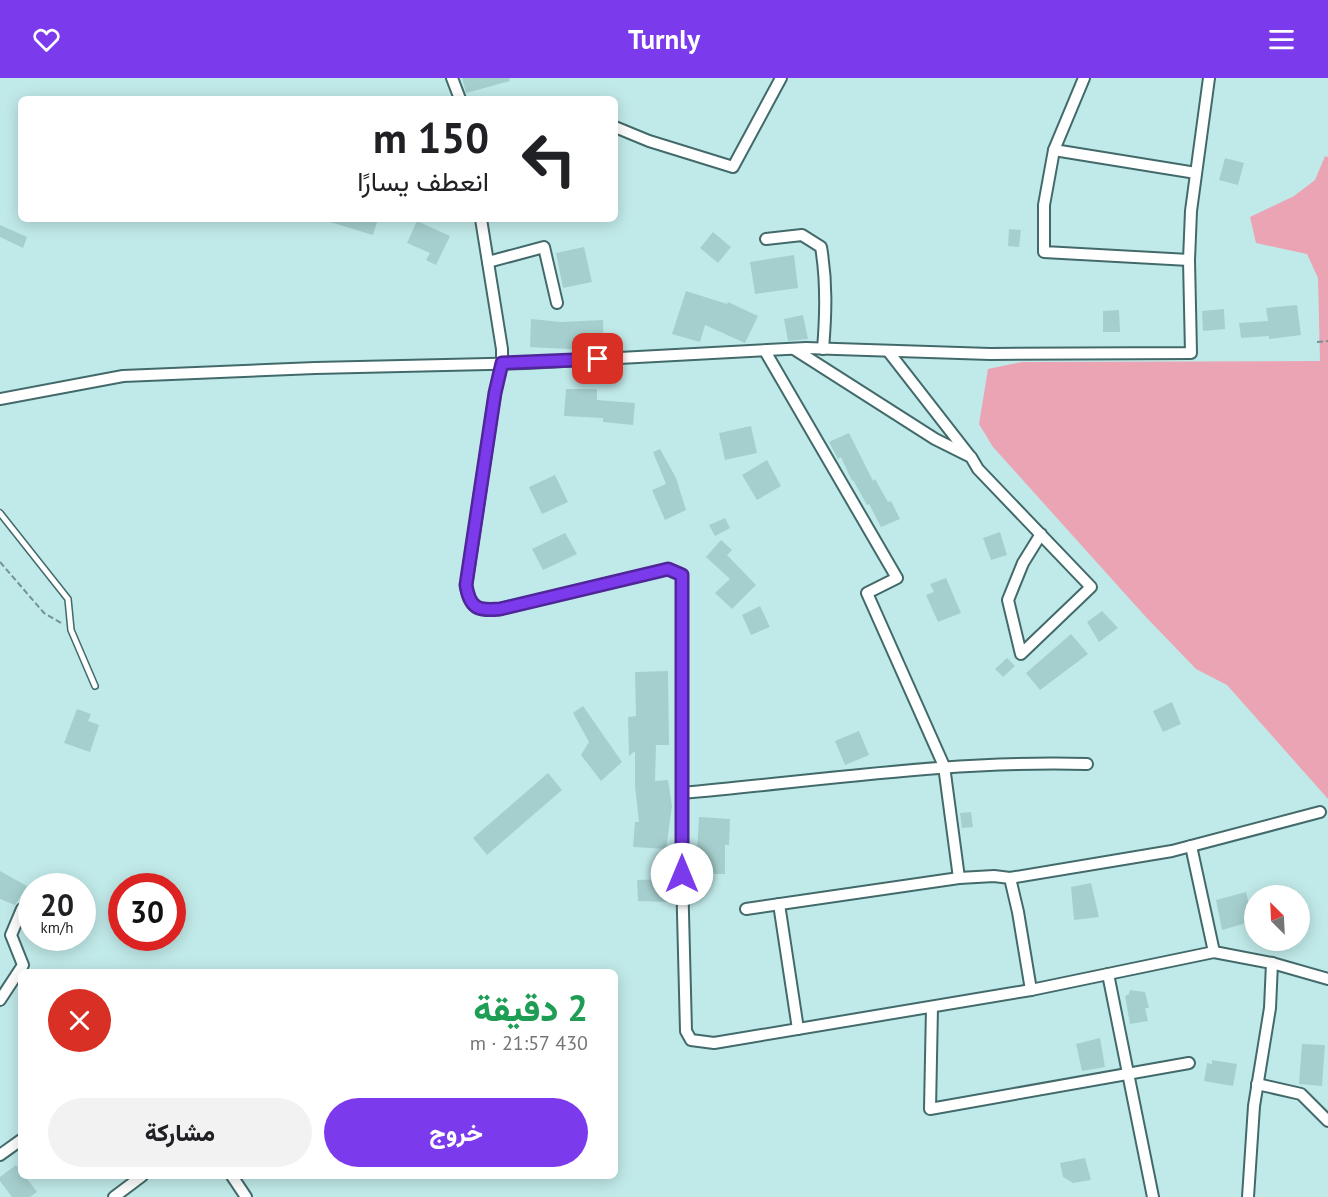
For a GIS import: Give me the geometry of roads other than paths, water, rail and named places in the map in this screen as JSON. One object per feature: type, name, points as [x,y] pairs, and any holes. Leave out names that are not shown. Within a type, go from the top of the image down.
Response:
[{"type":"street","points":[[452,78],[459,96]]},
{"type":"street","points":[[618,128],[649,141],[733,167],[781,78]]},
{"type":"street","points":[[1084,78],[1054,150],[1044,205],[1044,252],[1189,260]]},
{"type":"street","points":[[0,399],[123,376],[502,363],[794,349],[990,354],[1191,353],[1189,260],[1196,173],[1209,78]]},
{"type":"street","points":[[1054,150],[1196,173]]},
{"type":"street","points":[[481,222],[502,350],[502,363],[495,393],[466,585],[468,600],[475,607],[485,610],[500,609],[668,569],[682,575],[682,793],[686,1031],[691,1040],[714,1043],[932,1007],[1032,990],[1214,952],[1272,963],[1328,979]]},
{"type":"street","points":[[765,239],[802,235],[821,247],[826,272],[823,349]]},
{"type":"street","points":[[488,262],[544,247],[557,303]]},
{"type":"street","points":[[794,349],[935,439],[971,458]]},
{"type":"street","points":[[765,351],[897,578],[867,593],[944,766],[959,878]]},
{"type":"street","points":[[888,351],[978,469],[1041,534],[1090,587],[1021,654],[1008,600],[1023,563],[1041,534]]},
{"type":"street","points":[[682,793],[944,766],[1020,762],[1087,764]]},
{"type":"street","points":[[746,909],[959,878],[994,876],[1010,878],[1191,846],[1320,812]]},
{"type":"street","points":[[1191,846],[1214,952]]},
{"type":"street","points":[[1010,878],[1032,990]]},
{"type":"street","points":[[779,904],[798,1029]]},
{"type":"street","points":[[18,918],[11,935],[23,965],[20,969]]},
{"type":"street","points":[[1248,1197],[1257,1084],[1270,1008],[1272,963]]},
{"type":"street","points":[[0,1000],[18,973]]},
{"type":"street","points":[[1108,974],[1153,1197]]},
{"type":"street","points":[[932,1007],[930,1109],[1128,1076],[1189,1063]]},
{"type":"street","points":[[1257,1084],[1301,1094],[1328,1121]]},
{"type":"street","points":[[0,1155],[18,1142]]},
{"type":"street","points":[[114,1197],[138,1179]]},
{"type":"street","points":[[234,1179],[246,1197]]},
{"type":"lane","points":[[0,513],[68,599],[71,630],[95,686]]}]
